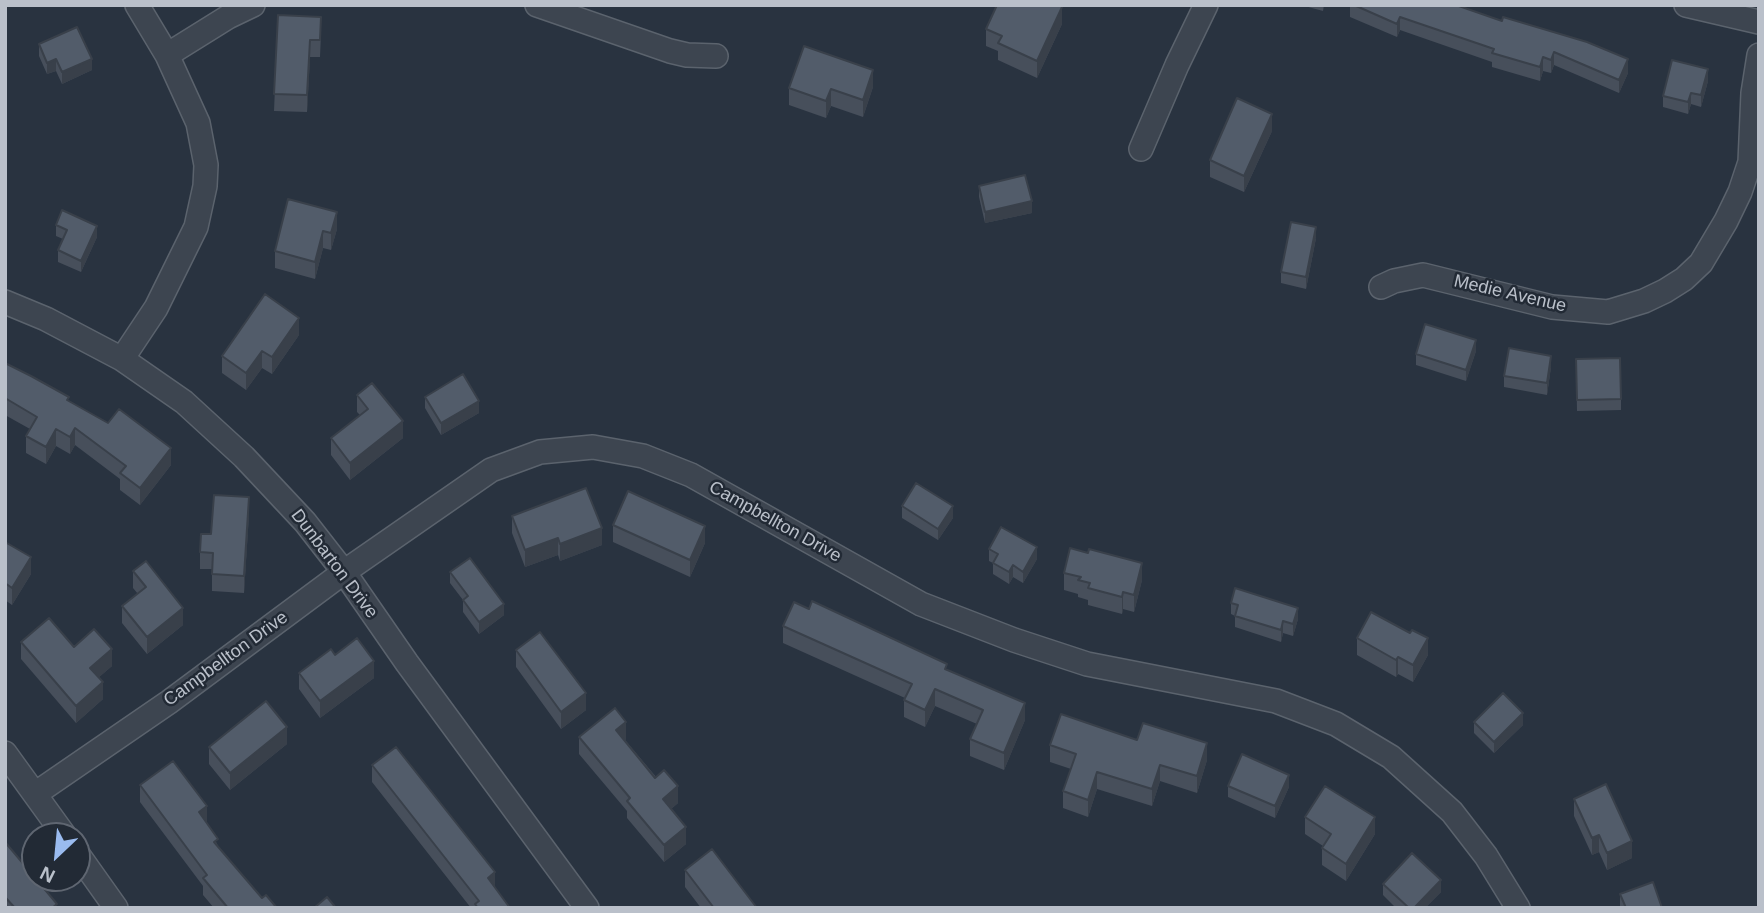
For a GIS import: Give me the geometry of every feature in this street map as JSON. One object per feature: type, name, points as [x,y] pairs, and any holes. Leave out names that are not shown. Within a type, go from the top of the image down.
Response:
[{"type":"street","points":[[122,359],[156,308],[196,227],[205,186],[206,165],[198,123],[167,55],[137,5]]},
{"type":"street","points":[[167,55],[228,17],[253,5]]},
{"type":"street","points":[[537,5],[678,53],[716,56]]},
{"type":"street","points":[[1141,149],[1206,5]]},
{"type":"street","points":[[1686,5],[1759,22]]},
{"type":"street","name":"Medie Avenue","points":[[1381,287],[1408,277],[1423,275],[1552,307],[1608,312],[1665,291],[1701,264],[1727,221],[1754,163],[1753,93],[1759,55]]},
{"type":"street","name":"Dunbarton Drive","points":[[5,302],[46,319],[122,359],[184,402],[244,457],[305,522],[344,572],[407,663],[587,908]]},
{"type":"street","name":"Campbellton Drive","points":[[35,794],[180,694],[344,572],[491,470],[540,452],[593,447],[643,456],[691,475],[921,604],[991,631],[1087,664],[1276,701],[1336,724],[1391,757],[1452,811],[1486,856],[1518,908]]},
{"type":"street","points":[[5,753],[55,822]]},
{"type":"street","points":[[91,872],[117,908]]},
{"type":"building","points":[[997,5],[1062,7],[1037,61],[998,43],[1002,36],[986,29]]},
{"type":"building","points":[[1354,5],[1456,5],[1502,21],[1503,17],[1587,42],[1628,59],[1619,80],[1554,52],[1551,60],[1543,57],[1540,67],[1492,53],[1494,49],[1400,17],[1397,24]]},
{"type":"building","points":[[278,15],[321,17],[320,40],[310,40],[307,95],[274,94]]},
{"type":"building","points":[[77,27],[92,59],[62,72],[56,59],[47,63],[39,44]]},
{"type":"building","points":[[804,46],[873,70],[863,100],[831,89],[826,101],[789,88]]},
{"type":"building","points":[[1672,60],[1708,69],[1701,95],[1691,93],[1688,102],[1663,96]]},
{"type":"building","points":[[1237,98],[1272,114],[1244,176],[1210,160]]},
{"type":"building","points":[[1025,175],[1032,201],[985,212],[979,186]]},
{"type":"building","points":[[288,199],[337,212],[331,233],[323,231],[315,262],[275,251]]},
{"type":"building","points":[[62,210],[97,226],[81,261],[58,250],[67,230],[56,225]]},
{"type":"building","points":[[1291,222],[1316,227],[1306,277],[1281,272]]},
{"type":"building","points":[[265,294],[299,318],[272,357],[262,351],[246,373],[222,356]]},
{"type":"building","points":[[1425,324],[1476,340],[1466,370],[1416,354]]},
{"type":"building","points":[[1509,348],[1551,356],[1547,383],[1504,376]]},
{"type":"building","points":[[1620,358],[1621,399],[1577,400],[1576,359]]},
{"type":"building","points":[[5,363],[69,397],[67,400],[108,423],[119,409],[171,448],[140,488],[120,473],[126,466],[75,428],[70,437],[56,429],[46,447],[26,436],[37,417],[5,398]]},
{"type":"building","points":[[463,374],[479,401],[441,423],[425,397]]},
{"type":"building","points":[[372,383],[403,421],[350,463],[331,438],[368,409],[357,395]]},
{"type":"building","points":[[916,483],[953,506],[938,529],[902,506]]},
{"type":"building","points":[[586,488],[602,528],[560,544],[558,538],[525,550],[512,516]]},
{"type":"building","points":[[628,491],[705,526],[690,560],[613,525]]},
{"type":"building","points":[[214,495],[249,497],[244,576],[212,574],[213,553],[200,552],[201,534],[211,534]]},
{"type":"building","points":[[1001,527],[1037,547],[1023,572],[1013,565],[1009,572],[993,563],[998,554],[989,549]]},
{"type":"building","points":[[5,542],[31,557],[12,588],[5,583]]},
{"type":"building","points":[[1070,548],[1088,553],[1089,549],[1142,563],[1134,595],[1123,592],[1122,597],[1088,588],[1090,583],[1078,580],[1081,577],[1064,573]]},
{"type":"building","points":[[470,558],[504,604],[479,622],[463,600],[468,596],[450,572]]},
{"type":"building","points":[[146,561],[183,608],[147,637],[122,606],[146,587],[133,571]]},
{"type":"building","points":[[1235,588],[1298,608],[1293,624],[1283,621],[1281,630],[1235,616],[1238,605],[1231,603]]},
{"type":"building","points":[[812,601],[947,664],[945,669],[1025,703],[1004,753],[970,739],[983,710],[935,689],[925,710],[904,700],[912,684],[783,626],[794,602],[809,609]]},
{"type":"building","points":[[1371,612],[1410,633],[1412,630],[1428,638],[1413,665],[1398,657],[1396,660],[1357,638]]},
{"type":"building","points":[[49,618],[74,647],[94,629],[112,649],[90,668],[103,682],[76,706],[21,642]]},
{"type":"building","points":[[540,632],[586,693],[561,712],[516,650]]},
{"type":"building","points":[[357,638],[374,661],[320,701],[299,673],[331,649],[335,655]]},
{"type":"building","points":[[1503,693],[1523,713],[1494,742],[1474,722]]},
{"type":"building","points":[[266,701],[287,727],[230,773],[209,747]]},
{"type":"building","points":[[615,708],[626,722],[616,730],[655,778],[664,770],[678,786],[663,799],[686,827],[664,845],[627,801],[630,798],[579,737]]},
{"type":"building","points":[[1061,714],[1137,740],[1143,723],[1207,743],[1197,776],[1160,765],[1152,789],[1097,772],[1088,800],[1063,791],[1076,754],[1050,745]]},
{"type":"building","points":[[396,747],[495,872],[488,878],[510,908],[478,908],[475,904],[479,901],[372,765]]},
{"type":"building","points":[[1242,754],[1289,775],[1275,806],[1228,786]]},
{"type":"building","points":[[173,761],[207,806],[199,812],[218,839],[214,842],[262,898],[266,895],[277,908],[228,908],[203,878],[207,875],[140,785]]},
{"type":"building","points":[[1606,784],[1632,841],[1607,853],[1599,835],[1592,838],[1574,799]]},
{"type":"building","points":[[1325,786],[1375,817],[1346,864],[1322,848],[1331,834],[1305,817]]},
{"type":"building","points":[[5,842],[21,861],[21,892],[47,892],[57,904],[52,908],[15,908],[5,897]]},
{"type":"building","points":[[712,849],[757,908],[714,908],[685,870]]},
{"type":"building","points":[[1412,853],[1441,880],[1414,908],[1409,908],[1383,884]]},
{"type":"building","points":[[1653,882],[1662,908],[1626,908],[1620,894]]},
{"type":"building","points":[[327,897],[336,908],[314,908]]}]
